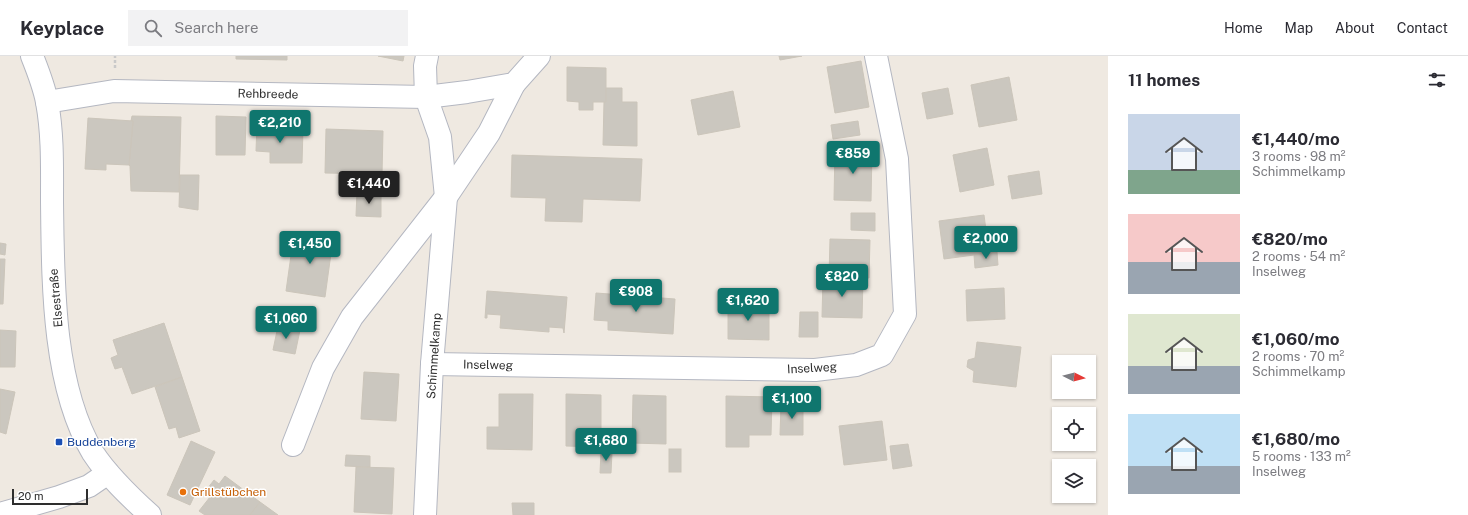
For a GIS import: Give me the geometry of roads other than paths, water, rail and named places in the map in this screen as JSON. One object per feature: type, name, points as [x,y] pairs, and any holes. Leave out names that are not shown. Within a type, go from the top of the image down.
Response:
[{"type":"street","name":"Elsestraße","points":[[32,56],[42,80],[47,102],[52,149],[53,270],[56,318],[62,361],[71,398],[80,426],[93,452],[108,473],[132,499],[150,515]]},
{"type":"street","name":"Schimmelkamp","points":[[425,515],[432,364],[446,197],[440,137],[426,97],[425,66],[427,56]]},
{"type":"street","points":[[293,445],[323,368],[352,317],[446,197],[489,133],[514,84],[539,56]]},
{"type":"street","name":"Inselweg","points":[[432,364],[815,370],[856,365],[882,355],[905,314],[897,159],[876,56]]},
{"type":"street","name":"Rehbreede","points":[[47,102],[114,91],[426,97],[514,84]]},
{"type":"street","points":[[0,514],[60,497],[89,486],[108,473]]},
{"type":"place","name":"Buddenberg","points":[[59,442]]},
{"type":"place","name":"Grillstübchen","points":[[183,492]]}]
